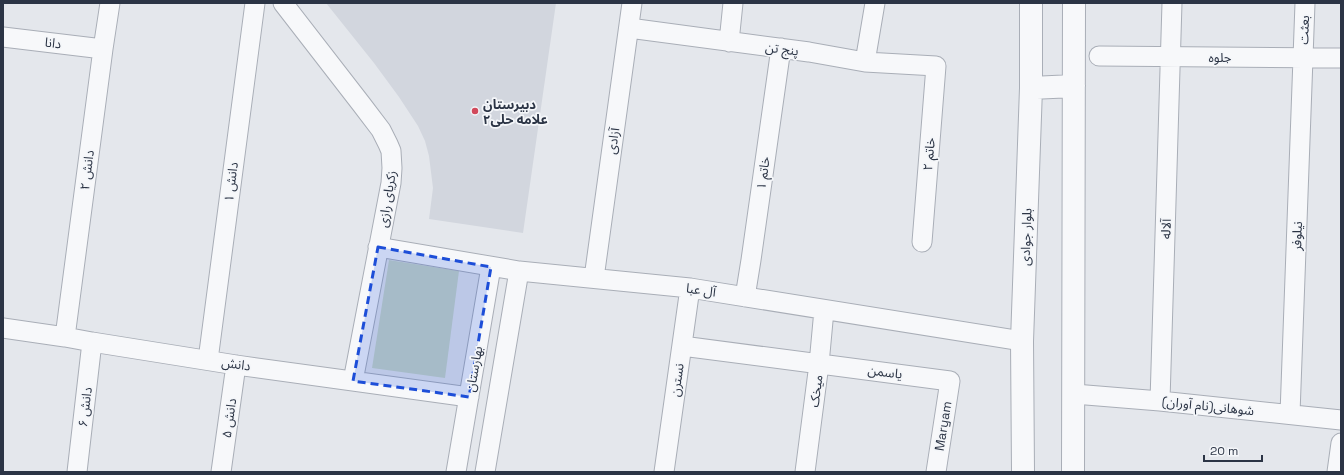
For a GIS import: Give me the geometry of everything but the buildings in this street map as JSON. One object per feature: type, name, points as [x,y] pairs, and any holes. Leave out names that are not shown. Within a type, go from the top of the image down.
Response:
[{"type":"street","name":"دانش ۲","points":[[65,337],[110,3]]},
{"type":"street","name":"دانش ۱","points":[[208,360],[254,3]]},
{"type":"street","name":"زکریای رازی","points":[[282,3],[369,114],[388,144],[392,159],[391,183],[353,381]]},
{"type":"street","name":"آزادی","points":[[594,278],[632,3]]},
{"type":"street","points":[[729,42],[733,3]]},
{"type":"street","points":[[865,62],[875,3]]},
{"type":"street","name":"بلوار جوادی","points":[[1023,472],[1022,341],[1031,88],[1031,3]]},
{"type":"street","points":[[1073,472],[1074,3]]},
{"type":"street","name":"آلاله","points":[[1160,401],[1172,3]]},
{"type":"street","name":"بعثت","points":[[1303,57],[1305,3]]},
{"type":"street","name":"پنج تن","points":[[629,28],[809,52],[865,62],[936,66]]},
{"type":"street","name":"دانا","points":[[3,36],[103,49]]},
{"type":"street","name":"خاتم ۱","points":[[745,297],[781,48]]},
{"type":"street","name":"جلوه","points":[[1099,56],[1341,58]]},
{"type":"street","name":"نیلوفر","points":[[1290,414],[1303,57]]},
{"type":"street","name":"خاتم ۲","points":[[922,242],[936,66]]},
{"type":"street","points":[[1031,88],[1074,86]]},
{"type":"street","name":"آل عبا","points":[[378,247],[519,271],[690,288],[1022,341]]},
{"type":"street","name":"بهارستان","points":[[456,472],[491,267]]},
{"type":"street","points":[[485,472],[519,271]]},
{"type":"street","name":"نسترن","points":[[664,472],[690,288]]},
{"type":"street","name":"میخک","points":[[804,472],[819,364],[824,310]]},
{"type":"street","name":"دانش","points":[[4,333],[65,337],[236,365],[469,397]]},
{"type":"street","name":"دانش ۶","points":[[77,472],[92,342]]},
{"type":"street","name":"یاسمن","points":[[682,346],[950,381]]},
{"type":"street","name":"دانش ۵","points":[[221,472],[236,365]]},
{"type":"street","name":"Maryam","points":[[936,472],[950,381]]},
{"type":"street","name":"شوهانی(نام آوران)","points":[[1074,394],[1160,401],[1341,420]]},
{"type":"street","points":[[1337,472],[1341,444]]},
{"type":"highlighted area","points":[[378,247],[491,267],[469,397],[353,381]]},
{"type":"shaded area","name":"دبیرستان علامه حلی۲","points":[[326,3],[556,3],[523,233],[429,219],[433,188],[429,156],[425,141],[418,126],[374,63]]},
{"type":"green space","points":[[389,260],[459,271],[445,378],[372,368]]},
{"type":"place","name":"دبیرستان علامه حلی۲","points":[[475,111]]}]
